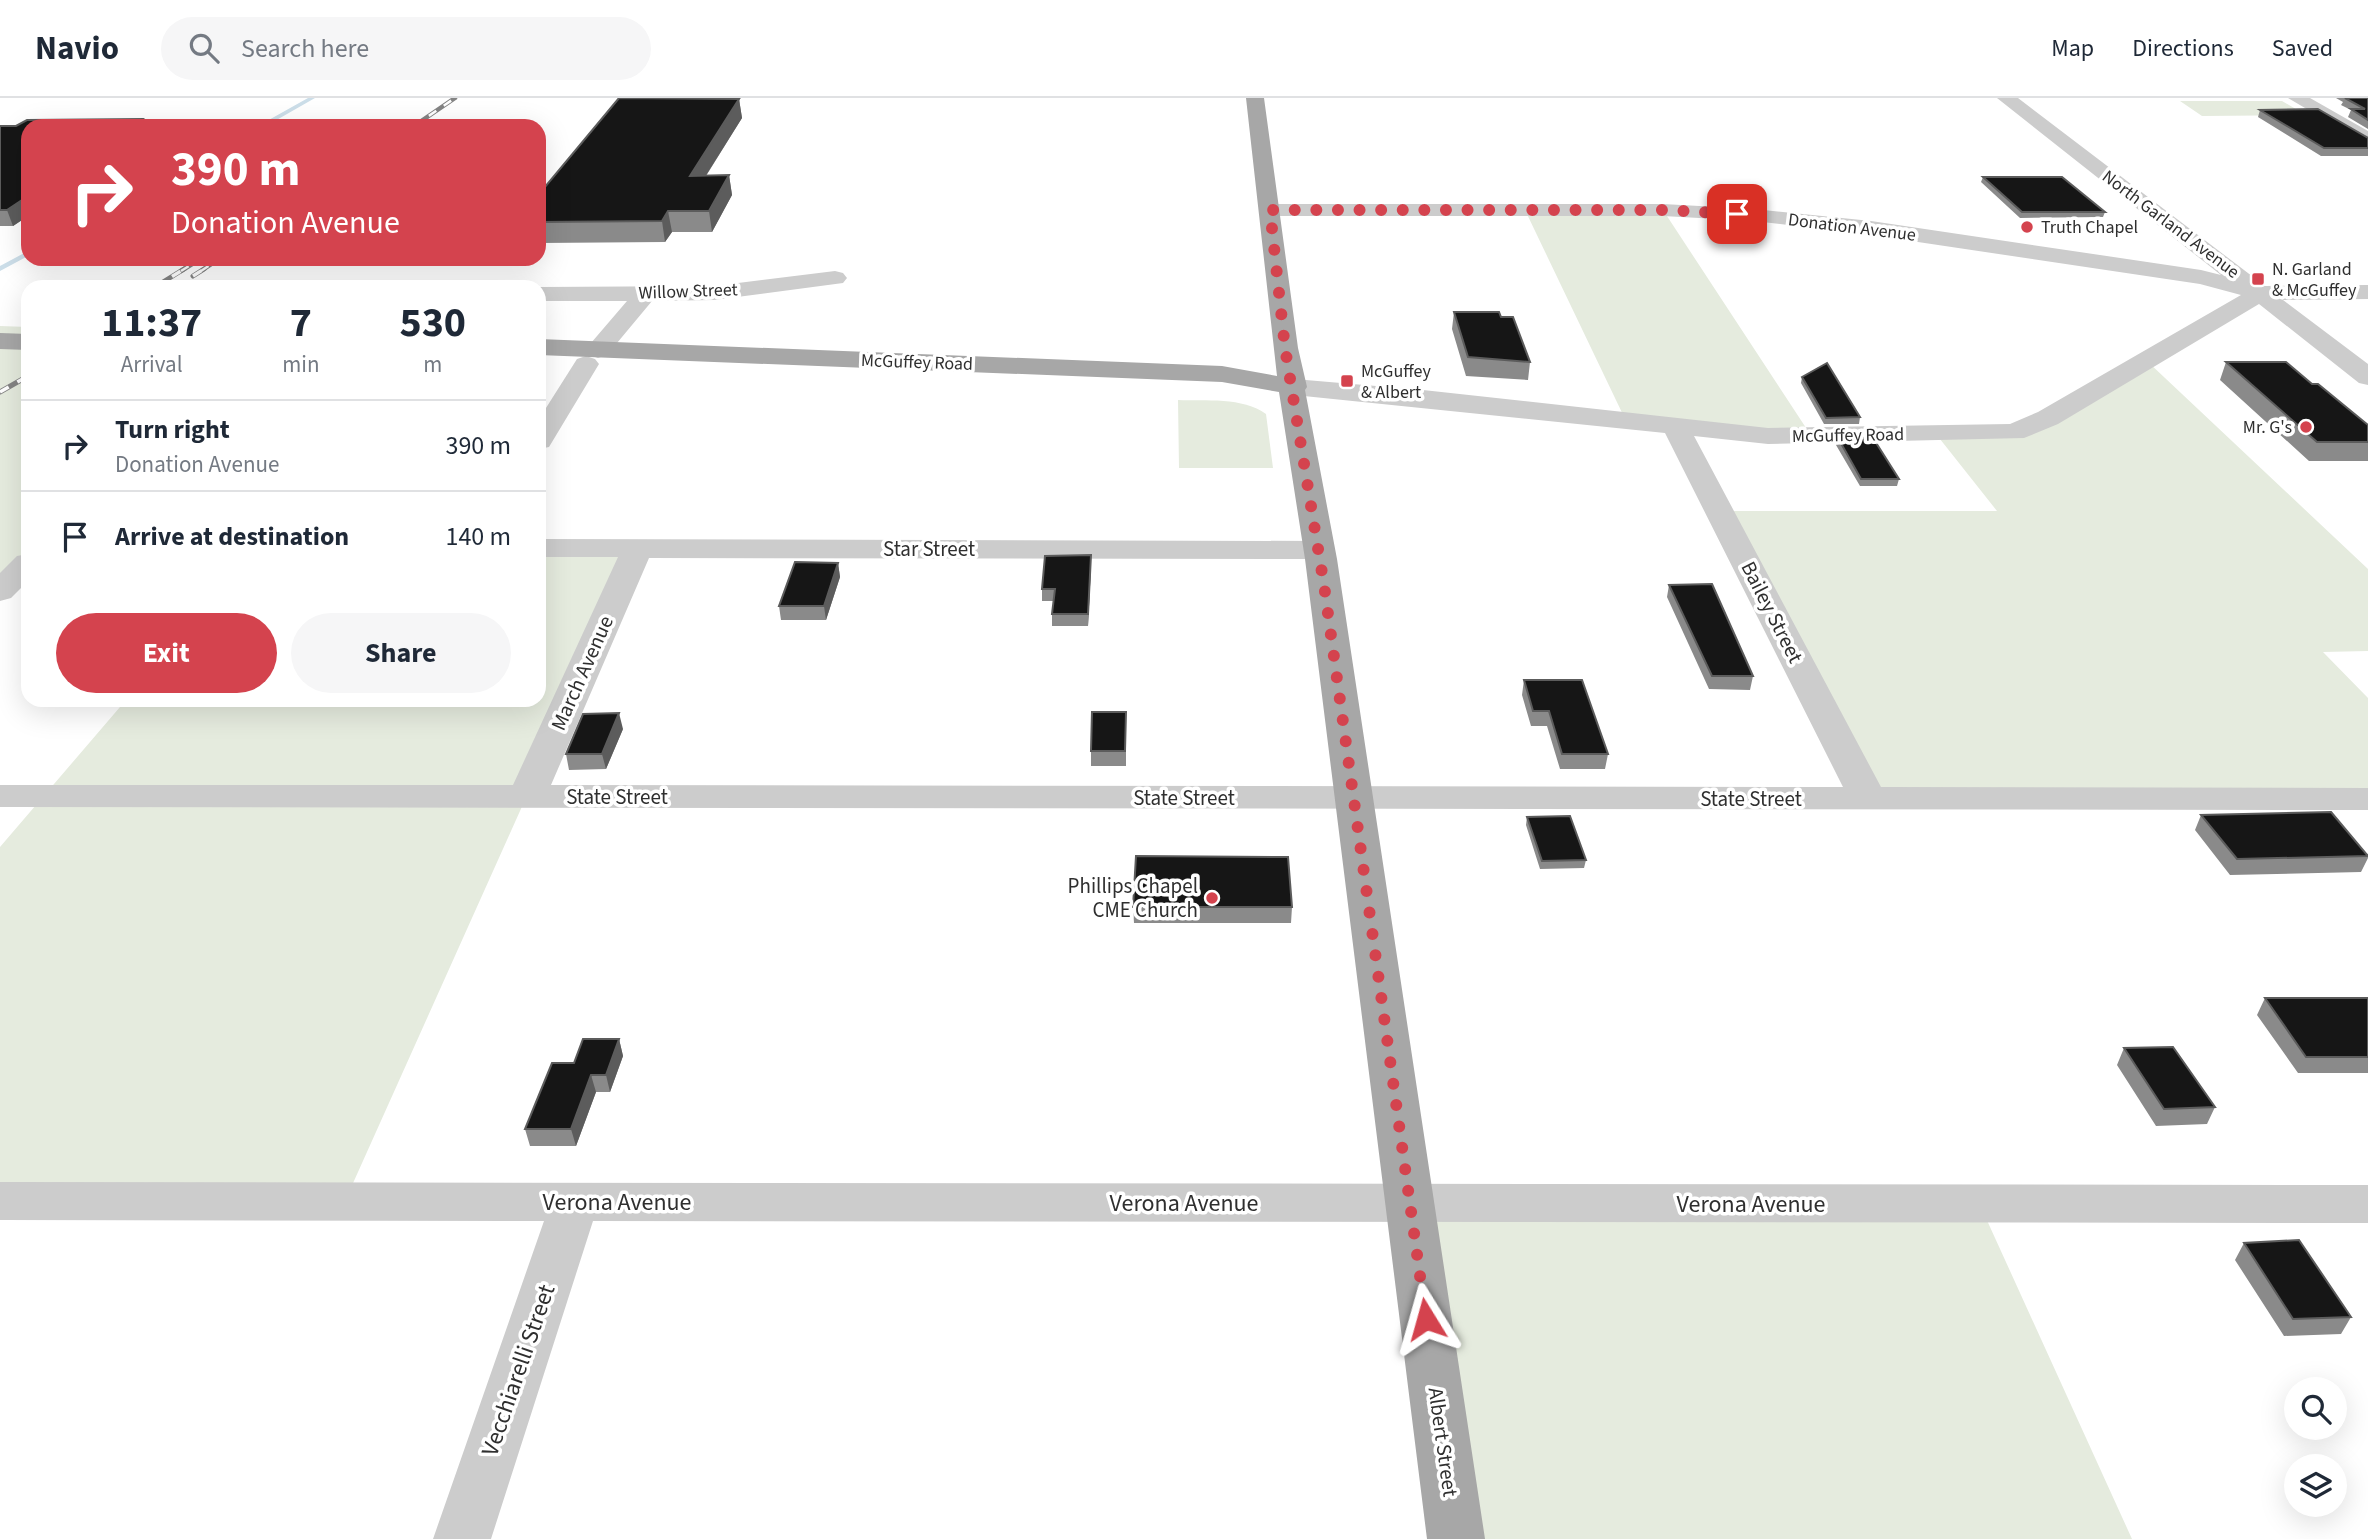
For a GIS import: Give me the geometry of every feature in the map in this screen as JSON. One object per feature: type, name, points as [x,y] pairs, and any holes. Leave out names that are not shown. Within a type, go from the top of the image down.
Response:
[{"type":"main road","name":"Albert Street","points":[[1255,98],[1285,348],[1294,387],[1355,799],[1456,1539]]},
{"type":"main road","points":[[0,326],[21,327]]},
{"type":"main road","points":[[0,341],[21,342]]},
{"type":"main road","name":"McGuffey Road","points":[[546,348],[592,357],[1221,391],[1294,387]]},
{"type":"main road","name":"McGuffey Road","points":[[546,362],[592,357]]},
{"type":"street","name":"North Garland Avenue","points":[[2006,98],[2368,377]]},
{"type":"street","points":[[2297,98],[2368,139]]},
{"type":"street","name":"Donation Avenue","points":[[1270,210],[1663,210],[1754,215],[1871,228],[2201,277],[2261,293]]},
{"type":"street","name":"Willow Street","points":[[546,294],[714,293],[835,278]]},
{"type":"street","points":[[2261,293],[2368,292]]},
{"type":"street","name":"McGuffey Road","points":[[1294,387],[1779,436],[2024,430],[2148,362],[2261,293]]},
{"type":"street","points":[[546,430],[592,357],[645,294]]},
{"type":"street","name":"Bailey Street","points":[[1675,426],[1868,799]]},
{"type":"street","name":"Star Street","points":[[546,548],[1319,550]]},
{"type":"street","name":"March Avenue","points":[[527,797],[638,548]]},
{"type":"street","points":[[0,591],[21,570]]},
{"type":"street","name":"State Street","points":[[0,796],[2368,799]]},
{"type":"street","name":"Verona Avenue","points":[[0,1201],[2368,1204]]},
{"type":"street","name":"Vecchiarelli Street","points":[[462,1539],[575,1201]]},
{"type":"shaded area","points":[[2180,101],[2282,101],[2306,115],[2202,116]]},
{"type":"shaded area","points":[[1525,210],[1663,210],[1812,437],[1626,421]]},
{"type":"shaded area","points":[[0,326],[21,327],[21,570],[0,591]]},
{"type":"shaded area","points":[[2148,362],[2368,569],[2368,651],[2323,652],[2368,698],[2368,799],[1868,799],[1719,511],[1997,511],[1936,434],[2010,432]]},
{"type":"shaded area","points":[[1178,400],[1235,402],[1266,414],[1273,468],[1179,468]]},
{"type":"shaded area","points":[[546,548],[638,548],[345,1201],[0,1201],[0,847],[120,707],[546,707]]},
{"type":"shaded area","points":[[1410,1203],[1980,1205],[2132,1539],[1456,1539]]},
{"type":"building","points":[[619,98],[739,99],[690,176],[729,175],[709,211],[668,211],[662,221],[546,222],[546,186]]},
{"type":"building","points":[[2345,98],[2368,98],[2368,120],[2351,109],[2365,109]]},
{"type":"building","points":[[2318,109],[2368,138],[2368,148],[2324,148],[2260,110]]},
{"type":"building","points":[[21,123],[21,201],[7,210],[0,210],[0,126]]},
{"type":"building","points":[[1983,177],[2062,177],[2105,212],[2022,212]]},
{"type":"building","points":[[1454,312],[1499,312],[1501,317],[1513,317],[1530,362],[1468,357]]},
{"type":"building","points":[[2226,362],[2286,362],[2368,425],[2368,442],[2317,442]]},
{"type":"building","points":[[1827,363],[1860,417],[1826,418],[1802,377]]},
{"type":"building","points":[[1838,438],[1873,438],[1899,479],[1861,479]]},
{"type":"building","points":[[1091,555],[1088,614],[1052,614],[1055,589],[1042,589],[1045,556]]},
{"type":"building","points":[[795,562],[838,563],[824,606],[779,606]]},
{"type":"building","points":[[1712,584],[1753,676],[1712,676],[1669,585]]},
{"type":"building","points":[[1524,680],[1582,680],[1608,754],[1562,754],[1549,711],[1533,711]]},
{"type":"building","points":[[1092,712],[1126,712],[1125,751],[1091,751]]},
{"type":"building","points":[[619,713],[602,754],[566,754],[583,714]]},
{"type":"building","points":[[2331,812],[2368,856],[2237,859],[2201,815]]},
{"type":"building","points":[[1570,816],[1586,860],[1542,861],[1527,817]]},
{"type":"building","name":"Phillips Chapel CME Church","points":[[1136,856],[1288,857],[1292,907],[1133,907]]},
{"type":"building","points":[[2265,998],[2368,998],[2368,1057],[2306,1057]]},
{"type":"building","points":[[583,1039],[619,1039],[606,1075],[591,1075],[571,1129],[525,1129],[552,1063],[574,1063]]},
{"type":"building","points":[[2173,1047],[2215,1107],[2164,1109],[2124,1048]]},
{"type":"building","points":[[2299,1240],[2351,1317],[2293,1319],[2244,1243]]},
{"type":"waterway","points":[[274,119],[312,98]]},
{"type":"waterway","points":[[0,269],[21,257]]},
{"type":"railway","points":[[424,119],[455,98]]},
{"type":"railway","points":[[181,271],[189,266]]},
{"type":"railway","points":[[204,269],[208,266]]},
{"type":"railway","points":[[166,280],[184,269]]},
{"type":"railway","points":[[193,276],[204,269]]},
{"type":"railway","points":[[0,392],[21,380]]},
{"type":"place","name":"Truth Chapel","points":[[2027,227]]},
{"type":"place","name":"N. Garland & McGuffey","points":[[2258,279]]},
{"type":"place","name":"McGuffey & Albert","points":[[1347,381]]},
{"type":"place","name":"Mr. G's","points":[[2306,427]]},
{"type":"place","name":"Phillips Chapel CME Church","points":[[1212,898]]},
{"type":"route","points":[[1426,1319],[1324,585],[1294,387],[1285,348],[1270,210],[1663,210],[1737,214]]}]
